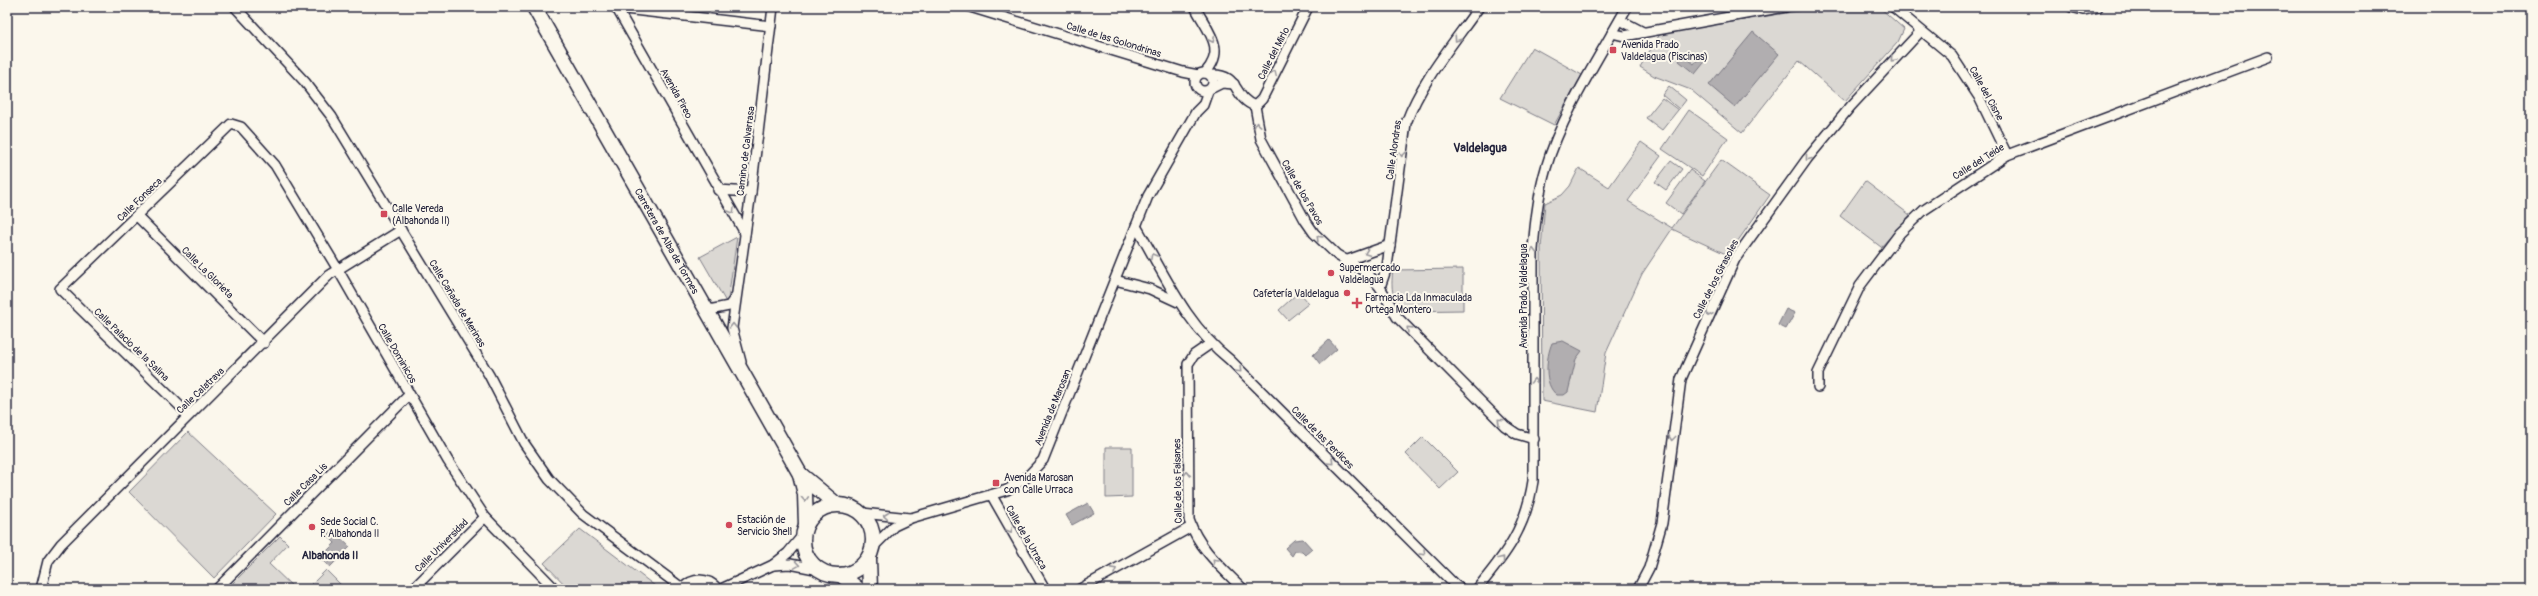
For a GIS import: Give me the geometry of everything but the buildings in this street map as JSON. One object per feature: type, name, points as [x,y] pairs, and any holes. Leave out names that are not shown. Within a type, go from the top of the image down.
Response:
[{"type":"main road","name":"Carretera de Alba de Tormes","points":[[534,7],[709,310],[800,474],[805,494],[804,530]]},
{"type":"main road","name":"Carretera de Alba de Tormes","points":[[800,474],[836,504]]},
{"type":"main road","points":[[858,589],[841,575],[820,570],[809,559],[804,548],[804,530],[813,515],[824,507],[836,504],[852,507],[862,513],[870,524],[874,535],[871,553],[870,589]]},
{"type":"main road","points":[[841,575],[861,567],[871,553]]},
{"type":"street","name":"Calle Cañada de Merinas","points":[[235,7],[320,100],[490,375],[524,443],[549,479],[583,514],[682,588]]},
{"type":"street","points":[[616,7],[771,26]]},
{"type":"street","name":"Avenida Pireo","points":[[616,7],[718,190],[745,233]]},
{"type":"street","name":"Camino de Calvarrasa","points":[[746,377],[732,328],[751,192],[773,7]]},
{"type":"street","name":"Calle de las Golondrinas","points":[[970,7],[1183,72],[1201,79]]},
{"type":"street","points":[[1195,7],[1216,48],[1214,62],[1201,79],[1196,112]]},
{"type":"street","name":"Calle del Mirlo","points":[[1254,106],[1262,99],[1308,7]]},
{"type":"street","name":"Calle Alondras","points":[[1380,287],[1387,267],[1406,123],[1413,105],[1479,7]]},
{"type":"street","name":"Avenida Prado Valdelagua","points":[[1477,589],[1504,556],[1525,517],[1534,481],[1533,250],[1541,186],[1558,138],[1627,7]]},
{"type":"street","points":[[1612,33],[1624,36],[1751,10],[1785,7]]},
{"type":"street","name":"Calle del Cisne","points":[[1893,7],[1920,32],[1952,56],[1966,76],[2006,155]]},
{"type":"street","points":[[1901,7],[1904,17]]},
{"type":"street","points":[[2071,7],[2083,10],[2098,7]]},
{"type":"street","points":[[1620,20],[1642,32]]},
{"type":"street","name":"Calle de los Girasoles","points":[[1638,589],[1649,568],[1662,523],[1681,379],[1735,259],[1807,159],[1851,106],[1920,32]]},
{"type":"street","name":"Calle del Teide","points":[[1818,387],[1818,373],[1860,286],[1900,233],[1924,210],[2006,155],[2268,57]]},
{"type":"street","points":[[1201,79],[1221,74],[1228,77],[1245,102],[1254,106]]},
{"type":"street","points":[[1201,79],[1214,81],[1210,90]]},
{"type":"street","points":[[1201,79],[1210,90]]},
{"type":"street","points":[[1210,90],[1222,83],[1234,84]]},
{"type":"street","name":"Avenida de Marosan","points":[[871,553],[894,526],[911,518],[992,496],[1026,478],[1043,460],[1148,196],[1196,112],[1203,105],[1210,90]]},
{"type":"street","name":"Calle de los Pavos","points":[[1254,106],[1261,139],[1305,220],[1327,246],[1345,261],[1366,272],[1380,287],[1397,318],[1494,415],[1517,434],[1534,439]]},
{"type":"street","name":"Calle Fonseca","points":[[60,289],[231,124]]},
{"type":"street","name":"Calle Dominicos","points":[[231,124],[241,127],[275,165],[337,268],[448,461],[485,517],[555,589]]},
{"type":"street","points":[[718,190],[751,192]]},
{"type":"street","name":"Calle La Glorieta","points":[[137,216],[264,343]]},
{"type":"street","name":"Calle de las Perdices","points":[[1136,226],[1174,290],[1178,302],[1210,344],[1230,360],[1457,588]]},
{"type":"street","name":"Calle Calatrava","points":[[41,589],[48,561],[61,544],[189,415],[264,343],[337,268],[401,230]]},
{"type":"street","points":[[1345,261],[1390,245]]},
{"type":"street","points":[[1154,290],[1161,286],[1166,278]]},
{"type":"street","name":"Calle de las Perdices","points":[[1115,280],[1154,290],[1178,302]]},
{"type":"street","name":"Calle Palacio de la Salina","points":[[60,289],[189,415]]},
{"type":"street","points":[[709,310],[729,306],[735,298]]},
{"type":"street","name":"Calle de los Faisanes","points":[[1080,589],[1191,527],[1187,498],[1188,364],[1194,355],[1210,344]]},
{"type":"street","name":"Calle Casa Lis","points":[[217,589],[410,395]]},
{"type":"street","name":"Calle de la Urraca","points":[[992,496],[1045,589]]},
{"type":"street","name":"Avenida de Marosan","points":[[862,513],[911,518]]},
{"type":"street","name":"Calle Universidad","points":[[413,589],[485,517]]},
{"type":"street","points":[[1191,527],[1208,554],[1243,589]]},
{"type":"street","points":[[721,589],[773,565],[788,553],[804,530]]},
{"type":"street","points":[[773,565],[790,564],[820,570]]},
{"type":"street","points":[[682,588],[690,582],[704,580],[718,589]]},
{"type":"shaded area","points":[[1822,7],[1879,7],[1904,29],[1898,42],[1845,101],[1799,61],[1742,133],[1691,90],[1654,76],[1640,67],[1660,34]]},
{"type":"shaded area","points":[[1753,32],[1779,54],[1735,107],[1709,85]]},
{"type":"shaded area","points":[[1532,47],[1582,75],[1554,125],[1500,98]]},
{"type":"shaded area","points":[[1702,54],[1708,58],[1695,74],[1679,61],[1683,55],[1694,64]]},
{"type":"shaded area","points":[[1669,86],[1686,100],[1679,109],[1662,95]]},
{"type":"shaded area","points":[[1662,98],[1678,110],[1662,130],[1646,118]]},
{"type":"shaded area","points":[[1689,110],[1728,138],[1702,176],[1662,149]]},
{"type":"shaded area","points":[[1641,142],[1661,156],[1628,201],[1672,228],[1721,160],[1770,195],[1728,255],[1672,229],[1642,274],[1606,353],[1597,412],[1542,401],[1541,248],[1545,203],[1562,195],[1570,186],[1579,168],[1609,187]]},
{"type":"shaded area","points":[[1671,161],[1682,169],[1666,190],[1655,182]]},
{"type":"shaded area","points":[[1690,170],[1705,181],[1681,214],[1666,203]]},
{"type":"shaded area","points":[[1865,181],[1910,215],[1881,247],[1840,216]]},
{"type":"shaded area","points":[[737,237],[728,300],[726,302],[700,257]]},
{"type":"shaded area","points":[[1463,269],[1463,310],[1402,311],[1398,306],[1392,286],[1393,270]]},
{"type":"shaded area","points":[[1299,292],[1309,303],[1288,320],[1279,310]]},
{"type":"shaded area","points":[[1786,309],[1795,313],[1786,329],[1778,325]]},
{"type":"shaded area","points":[[1329,340],[1337,349],[1320,364],[1313,355]]},
{"type":"shaded area","points":[[1563,341],[1582,351],[1576,359],[1568,392],[1564,395],[1557,395],[1549,385],[1547,363],[1552,343]]},
{"type":"shaded area","points":[[188,432],[276,514],[214,578],[129,492]]},
{"type":"shaded area","points":[[1423,437],[1458,472],[1440,489],[1406,454]]},
{"type":"shaded area","points":[[1106,447],[1132,447],[1132,497],[1106,498]]},
{"type":"shaded area","points":[[1088,503],[1094,513],[1072,525],[1066,515]]},
{"type":"shaded area","points":[[580,529],[659,589],[569,589],[544,563]]},
{"type":"shaded area","points":[[332,530],[350,547],[330,567],[320,558],[335,543],[327,535]]},
{"type":"shaded area","points":[[280,536],[288,544],[269,564],[295,589],[227,589]]},
{"type":"shaded area","points":[[1303,539],[1312,549],[1305,555],[1302,552],[1295,551],[1292,556],[1285,548],[1294,540]]},
{"type":"shaded area","points":[[326,570],[345,589],[307,589]]},
{"type":"place","name":"Avenida Prado Valdelagua (Piscinas)","points":[[1613,50]]},
{"type":"place","name":"Calle Vereda (Albahonda II)","points":[[384,214]]},
{"type":"place","name":"Supermercado Valdelagua","points":[[1331,273]]},
{"type":"place","name":"Cafetería Valdelagua","points":[[1347,293]]},
{"type":"place","name":"Farmacia Lda Inmaculada Ortega Montero","points":[[1357,303]]},
{"type":"place","name":"Avenida Marosan con Calle Urraca","points":[[996,483]]},
{"type":"place","name":"Estación de Servicio Shell","points":[[729,525]]},
{"type":"place","name":"Sede Social C. P. Albahonda II","points":[[312,527]]},
{"type":"district","name":"Valdelagua","points":[[1480,148]]},
{"type":"district","name":"Albahonda II","points":[[330,555]]}]
